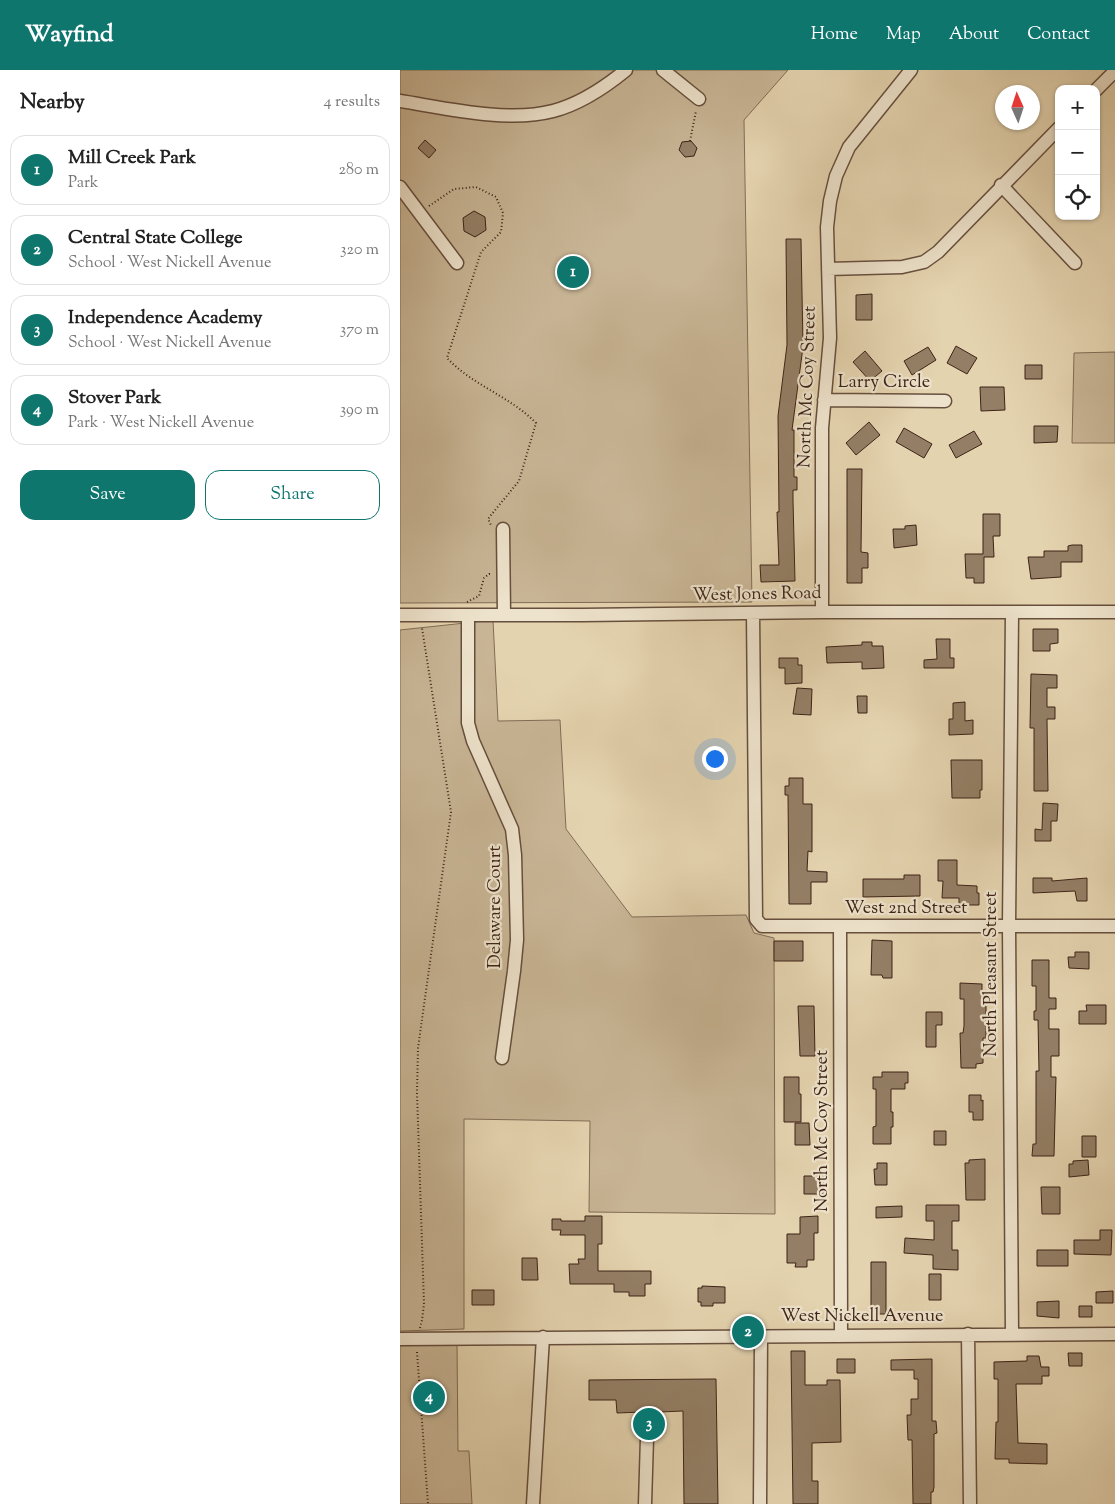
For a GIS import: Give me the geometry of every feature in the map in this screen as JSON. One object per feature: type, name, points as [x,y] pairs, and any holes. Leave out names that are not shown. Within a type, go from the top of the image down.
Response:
[{"type":"street","points":[[400,101],[460,111],[492,114],[552,112],[577,102],[600,89],[626,70]]},
{"type":"street","points":[[663,70],[699,99]]},
{"type":"street","name":"North Mc Coy Street","points":[[822,612],[822,428],[830,338],[827,227],[830,201],[836,176],[849,147],[911,70]]},
{"type":"street","points":[[1100,86],[1115,71]]},
{"type":"street","points":[[828,269],[902,267],[924,262],[938,252],[1057,130]]},
{"type":"street","points":[[1002,186],[1075,263]]},
{"type":"street","points":[[400,187],[457,263]]},
{"type":"street","name":"Larry Circle","points":[[824,400],[945,401]]},
{"type":"street","points":[[502,529],[504,615]]},
{"type":"street","name":"West Jones Road","points":[[400,615],[419,615],[467,609],[504,615],[1115,612]]},
{"type":"street","name":"Delaware Court","points":[[467,609],[468,723],[473,741],[512,829],[515,855],[517,940],[502,1058]]},
{"type":"street","name":"West 2nd Street","points":[[753,613],[756,918],[762,926],[1115,926]]},
{"type":"street","name":"North Pleasant Street","points":[[1012,613],[1009,926],[1012,1334]]},
{"type":"street","name":"North Mc Coy Street","points":[[840,927],[842,1335]]},
{"type":"street","points":[[968,1334],[970,1504]]},
{"type":"street","name":"West Nickell Avenue","points":[[400,1338],[1115,1334]]},
{"type":"street","points":[[760,1504],[761,1335]]},
{"type":"street","points":[[533,1504],[543,1337]]},
{"type":"street","points":[[645,1504],[647,1438]]},
{"type":"path","points":[[690,141],[699,99]]},
{"type":"path","points":[[418,213],[454,189],[476,187],[496,197],[503,213],[500,232],[481,252],[447,358],[481,386],[529,415],[536,423],[519,481],[488,519],[492,526],[502,529]]},
{"type":"path","points":[[467,609],[479,596],[484,578],[488,574],[504,574]]},
{"type":"path","points":[[419,615],[451,812],[418,1048],[417,1093],[424,1304],[422,1320],[416,1339],[428,1504]]},
{"type":"shaded area","points":[[400,70],[788,70],[744,120],[752,602],[400,603]]},
{"type":"shaded area","points":[[1115,352],[1115,443],[1072,443],[1074,353]]},
{"type":"shaded area","points":[[493,620],[498,721],[560,720],[566,829],[632,917],[746,915],[754,933],[774,938],[775,1214],[589,1212],[590,1121],[464,1119],[464,1329],[400,1331],[400,630]]},
{"type":"shaded area","points":[[400,1344],[457,1344],[458,1451],[469,1451],[472,1504],[400,1504]]},
{"type":"building","points":[[425,140],[436,150],[429,158],[418,148]]},
{"type":"building","points":[[691,141],[697,148],[694,156],[685,157],[679,150],[682,142]]},
{"type":"building","points":[[474,211],[485,217],[486,230],[475,237],[464,231],[463,218]]},
{"type":"building","points":[[786,239],[801,239],[803,347],[792,430],[794,430],[794,477],[797,477],[797,490],[793,490],[795,581],[761,582],[760,565],[779,565],[777,512],[779,512],[778,416],[787,345]]},
{"type":"building","points":[[872,294],[872,320],[856,320],[856,295]]},
{"type":"building","points":[[956,346],[977,358],[967,374],[947,363]]},
{"type":"building","points":[[928,347],[936,360],[912,375],[904,361]]},
{"type":"building","points":[[865,351],[882,371],[870,381],[853,362]]},
{"type":"building","points":[[1025,365],[1042,365],[1042,379],[1025,379]]},
{"type":"building","points":[[980,387],[1004,387],[1005,410],[981,411]]},
{"type":"building","points":[[869,422],[880,435],[856,455],[846,443]]},
{"type":"building","points":[[1034,426],[1058,426],[1057,442],[1034,443]]},
{"type":"building","points":[[904,428],[932,444],[924,458],[896,442]]},
{"type":"building","points":[[974,431],[982,444],[956,458],[949,445]]},
{"type":"building","points":[[847,469],[862,469],[861,552],[868,553],[868,568],[862,568],[862,583],[847,583]]},
{"type":"building","points":[[983,514],[1000,514],[1000,536],[993,536],[994,557],[984,557],[984,583],[974,583],[974,578],[966,578],[965,554],[983,554]]},
{"type":"building","points":[[916,525],[917,545],[894,548],[893,529],[905,529],[905,526]]},
{"type":"building","points":[[1082,545],[1082,562],[1061,562],[1061,577],[1031,579],[1028,557],[1044,557],[1044,551],[1068,551],[1068,546]]},
{"type":"building","points":[[1033,629],[1058,629],[1058,643],[1050,644],[1050,651],[1033,651]]},
{"type":"building","points":[[936,639],[950,639],[950,658],[954,658],[954,668],[924,668],[924,660],[937,659]]},
{"type":"building","points":[[862,642],[872,642],[872,646],[883,646],[884,668],[862,669],[862,662],[827,663],[826,647],[862,645]]},
{"type":"building","points":[[779,658],[798,658],[798,665],[802,665],[802,683],[785,684],[785,668],[779,668]]},
{"type":"building","points":[[1031,674],[1057,675],[1057,688],[1047,688],[1047,707],[1055,707],[1055,719],[1047,719],[1048,791],[1034,791],[1034,728],[1030,728]]},
{"type":"building","points":[[797,688],[812,689],[811,715],[793,714]]},
{"type":"building","points":[[857,696],[867,696],[867,713],[858,713]]},
{"type":"building","points":[[965,702],[965,721],[973,720],[973,734],[949,735],[949,719],[953,719],[953,703]]},
{"type":"building","points":[[951,760],[982,760],[982,790],[980,790],[980,798],[952,798]]},
{"type":"building","points":[[789,778],[803,778],[803,804],[812,804],[812,852],[808,851],[807,871],[827,872],[827,882],[811,882],[811,904],[789,904],[788,795],[785,795],[785,786],[789,786]]},
{"type":"building","points":[[1043,803],[1058,804],[1057,821],[1051,821],[1051,841],[1035,841],[1035,829],[1042,830]]},
{"type":"building","points":[[938,860],[957,860],[957,885],[977,886],[979,905],[959,905],[959,898],[942,898],[943,881],[938,881]]},
{"type":"building","points":[[904,875],[920,875],[920,896],[863,897],[863,879],[904,879]]},
{"type":"building","points":[[1033,878],[1052,878],[1052,881],[1087,878],[1087,901],[1077,901],[1075,891],[1033,893]]},
{"type":"building","points":[[872,940],[892,941],[892,978],[883,978],[882,975],[871,975]]},
{"type":"building","points":[[774,941],[803,941],[803,961],[774,961]]},
{"type":"building","points":[[1075,952],[1089,952],[1089,969],[1069,968],[1068,957],[1075,957]]},
{"type":"building","points":[[1032,960],[1049,960],[1049,998],[1056,998],[1056,1009],[1049,1009],[1049,1029],[1059,1029],[1059,1056],[1051,1056],[1051,1077],[1056,1077],[1054,1156],[1032,1156],[1033,1144],[1036,1144],[1036,1071],[1039,1071],[1038,1020],[1034,1020],[1036,986],[1032,986]]},
{"type":"building","points":[[960,983],[982,984],[982,1006],[986,1006],[986,1038],[983,1038],[983,1063],[976,1064],[976,1068],[961,1068],[960,1033],[963,1033],[964,1026],[964,999],[960,999]]},
{"type":"building","points":[[1086,1005],[1106,1005],[1106,1024],[1079,1024],[1079,1011],[1087,1011]]},
{"type":"building","points":[[798,1006],[814,1006],[815,1056],[800,1056]]},
{"type":"building","points":[[926,1012],[942,1012],[942,1025],[936,1025],[936,1047],[926,1047]]},
{"type":"building","points":[[882,1072],[908,1072],[908,1083],[905,1083],[905,1089],[891,1089],[893,1127],[891,1127],[891,1144],[873,1144],[873,1127],[876,1126],[876,1089],[873,1089],[873,1077],[882,1077]]},
{"type":"building","points":[[784,1077],[799,1077],[801,1122],[784,1122]]},
{"type":"building","points":[[969,1095],[981,1095],[981,1101],[983,1100],[983,1120],[973,1120],[973,1112],[969,1112]]},
{"type":"building","points":[[795,1123],[809,1123],[810,1145],[795,1145]]},
{"type":"building","points":[[934,1131],[946,1131],[946,1145],[934,1145]]},
{"type":"building","points":[[1082,1136],[1096,1136],[1096,1157],[1082,1157]]},
{"type":"building","points":[[985,1159],[985,1200],[966,1200],[965,1163],[969,1163],[969,1160]]},
{"type":"building","points":[[1088,1160],[1089,1175],[1069,1177],[1069,1164],[1073,1164],[1073,1161]]},
{"type":"building","points":[[877,1163],[887,1163],[887,1185],[875,1185],[874,1169],[877,1169]]},
{"type":"building","points":[[804,1176],[823,1176],[823,1194],[804,1194]]},
{"type":"building","points":[[1041,1187],[1060,1187],[1060,1214],[1042,1214]]},
{"type":"building","points":[[926,1205],[959,1205],[959,1221],[952,1221],[952,1250],[958,1250],[958,1270],[933,1269],[933,1255],[904,1253],[905,1238],[934,1240],[934,1221],[926,1221]]},
{"type":"building","points":[[902,1206],[902,1217],[876,1218],[876,1207]]},
{"type":"building","points":[[585,1216],[602,1216],[602,1244],[598,1244],[598,1271],[651,1271],[651,1284],[645,1284],[645,1296],[629,1296],[629,1292],[614,1292],[614,1284],[570,1284],[569,1264],[579,1264],[578,1259],[585,1259],[585,1235],[560,1235],[561,1230],[552,1230],[552,1219],[585,1221]]},
{"type":"building","points":[[818,1216],[818,1233],[814,1233],[814,1260],[807,1260],[807,1267],[795,1267],[796,1263],[787,1263],[787,1234],[800,1234],[800,1217]]},
{"type":"building","points":[[1100,1230],[1112,1230],[1111,1255],[1074,1254],[1074,1240],[1100,1240]]},
{"type":"building","points":[[1037,1250],[1068,1250],[1068,1266],[1037,1266]]},
{"type":"building","points":[[522,1258],[537,1258],[538,1280],[522,1280]]},
{"type":"building","points":[[871,1262],[886,1262],[886,1314],[873,1314],[873,1310],[871,1310]]},
{"type":"building","points":[[929,1274],[941,1274],[941,1300],[929,1300]]},
{"type":"building","points":[[702,1286],[725,1287],[725,1303],[701,1306],[701,1302],[698,1302],[698,1288],[702,1288]]},
{"type":"building","points":[[472,1290],[494,1290],[494,1305],[472,1305]]},
{"type":"building","points":[[1113,1291],[1113,1303],[1096,1303],[1096,1292]]},
{"type":"building","points":[[1059,1301],[1059,1318],[1037,1316],[1037,1302]]},
{"type":"building","points":[[1079,1306],[1092,1306],[1092,1317],[1079,1317]]},
{"type":"building","points":[[791,1351],[805,1351],[805,1385],[827,1385],[827,1380],[840,1380],[841,1442],[812,1443],[812,1481],[818,1481],[818,1504],[793,1504]]},
{"type":"building","points":[[1068,1353],[1082,1353],[1082,1366],[1069,1366]]},
{"type":"building","points":[[1027,1356],[1039,1356],[1041,1367],[1049,1367],[1049,1376],[1042,1376],[1042,1384],[1016,1384],[1018,1443],[1047,1444],[1047,1464],[1009,1463],[1009,1459],[995,1459],[996,1422],[998,1422],[998,1379],[994,1379],[994,1362],[1027,1361]]},
{"type":"building","points":[[837,1359],[855,1359],[855,1373],[837,1373]]},
{"type":"building","points":[[932,1359],[932,1421],[936,1421],[937,1433],[934,1434],[934,1487],[933,1492],[931,1492],[931,1504],[913,1504],[912,1440],[908,1440],[907,1415],[911,1415],[911,1399],[918,1399],[918,1379],[914,1379],[914,1370],[891,1370],[891,1360]]},
{"type":"building","points":[[716,1379],[718,1504],[684,1504],[683,1411],[660,1412],[659,1424],[644,1424],[643,1412],[617,1413],[616,1400],[589,1400],[589,1380]]},
{"type":"place","name":"Mill Creek Park","points":[[573,272]]},
{"type":"place","name":"Central State College","points":[[748,1332]]},
{"type":"place","name":"Stover Park","points":[[429,1397]]},
{"type":"place","name":"Independence Academy","points":[[649,1424]]}]
